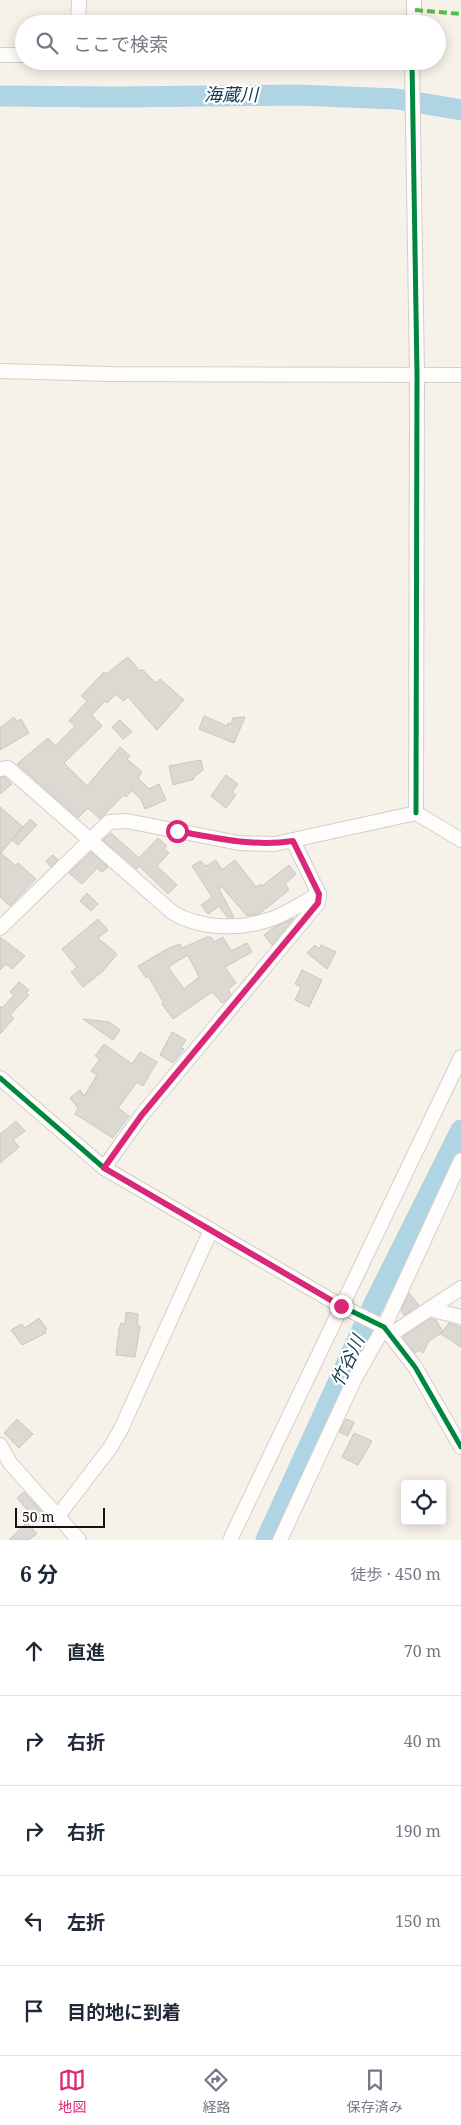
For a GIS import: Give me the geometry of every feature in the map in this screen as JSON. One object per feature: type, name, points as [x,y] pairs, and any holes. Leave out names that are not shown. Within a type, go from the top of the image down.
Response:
[{"type":"street","points":[[78,15],[79,0]]},
{"type":"street","points":[[414,0],[414,15]]},
{"type":"street","points":[[0,55],[15,56]]},
{"type":"street","points":[[413,70],[417,374],[416,813]]},
{"type":"street","points":[[0,371],[110,374],[461,375]]},
{"type":"street","points":[[0,769],[8,768],[91,838],[172,912],[186,920],[204,925],[243,926],[274,918],[319,894]]},
{"type":"street","points":[[0,928],[109,822],[127,821],[239,842],[274,844],[416,813],[461,840]]},
{"type":"street","points":[[104,1168],[141,1116],[318,903],[319,894],[293,841]]},
{"type":"street","points":[[230,1540],[346,1308],[461,1057]]},
{"type":"street","points":[[0,1078],[104,1168],[384,1328],[415,1367],[461,1447]]},
{"type":"street","points":[[280,1540],[355,1378],[384,1328],[461,1160]]},
{"type":"street","points":[[58,1516],[110,1448],[121,1429],[211,1230]]},
{"type":"street","points":[[384,1328],[429,1309],[461,1288]]},
{"type":"street","points":[[429,1309],[461,1317]]},
{"type":"street","points":[[0,1445],[10,1463],[79,1540]]},
{"type":"building","points":[[128,657],[140,671],[142,669],[156,683],[160,679],[184,700],[157,730],[128,697],[123,701],[116,694],[107,703],[105,701],[92,715],[102,726],[64,763],[87,786],[120,747],[130,756],[127,759],[142,772],[138,778],[149,789],[159,784],[166,800],[145,809],[141,799],[132,791],[126,797],[124,795],[100,819],[88,808],[78,818],[17,764],[48,738],[55,746],[75,726],[69,721],[87,701],[81,696],[104,672],[106,674]]},
{"type":"building","points":[[204,716],[227,726],[228,723],[231,724],[233,718],[245,717],[234,743],[199,729]]},
{"type":"building","points":[[14,717],[17,722],[21,719],[29,733],[0,750],[0,728]]},
{"type":"building","points":[[120,720],[132,732],[123,739],[112,727]]},
{"type":"building","points":[[201,760],[203,770],[194,779],[173,785],[169,766]]},
{"type":"building","points":[[226,775],[238,784],[232,792],[236,795],[226,808],[211,796]]},
{"type":"building","points":[[5,777],[12,784],[0,794],[0,778]]},
{"type":"building","points":[[0,807],[23,827],[1,853],[16,866],[18,863],[36,879],[10,906],[0,897]]},
{"type":"building","points":[[30,819],[37,825],[18,845],[12,840]]},
{"type":"building","points":[[111,833],[139,858],[158,838],[167,846],[164,849],[169,853],[157,866],[177,885],[168,894],[139,866],[137,869],[103,840]]},
{"type":"building","points":[[91,852],[108,867],[102,872],[97,868],[82,884],[69,873]]},
{"type":"building","points":[[53,855],[58,860],[51,867],[46,861]]},
{"type":"building","points":[[216,860],[222,870],[235,860],[256,887],[260,884],[262,886],[289,865],[296,874],[285,884],[289,890],[259,914],[247,916],[222,887],[219,889],[234,917],[227,917],[219,906],[208,914],[201,905],[212,897],[192,866],[200,861],[206,866]]},
{"type":"building","points":[[87,893],[98,904],[91,911],[80,901]]},
{"type":"building","points":[[294,918],[272,945],[264,935],[273,928]]},
{"type":"building","points":[[98,919],[108,930],[98,938],[117,954],[103,971],[83,987],[71,972],[77,967],[62,949]]},
{"type":"building","points":[[0,937],[25,956],[12,969],[6,964],[0,970]]},
{"type":"building","points":[[207,937],[211,937],[214,942],[223,937],[231,951],[247,943],[252,952],[225,967],[236,983],[228,989],[231,994],[226,1001],[222,1003],[212,992],[173,1019],[162,1004],[164,1003],[148,976],[146,978],[138,966],[167,949],[180,944],[182,948]],"holes":[[[188,955],[199,977],[184,989],[168,967]]]},
{"type":"building","points":[[315,945],[319,949],[321,945],[336,952],[327,969],[307,953]]},
{"type":"building","points":[[302,970],[322,980],[309,1007],[295,1000],[301,987],[295,984]]},
{"type":"building","points":[[19,982],[29,990],[26,993],[29,995],[10,1015],[14,1018],[0,1034],[0,1006],[2,1008],[14,995],[10,992]]},
{"type":"building","points":[[83,1019],[109,1022],[120,1030],[113,1040]]},
{"type":"building","points":[[172,1032],[186,1040],[181,1048],[184,1049],[173,1063],[160,1055]]},
{"type":"building","points":[[104,1044],[132,1064],[140,1052],[157,1062],[143,1086],[137,1082],[118,1108],[129,1116],[113,1138],[75,1114],[78,1108],[70,1098],[80,1090],[84,1096],[97,1075],[91,1071],[100,1059],[95,1056]]},
{"type":"building","points":[[16,1121],[25,1131],[13,1140],[19,1147],[0,1163],[0,1134]]},
{"type":"building","points":[[409,1293],[419,1305],[404,1315],[401,1311]]},
{"type":"building","points":[[126,1312],[138,1314],[137,1326],[140,1326],[135,1357],[116,1355],[119,1329],[121,1323],[125,1324]]},
{"type":"building","points":[[39,1318],[47,1329],[46,1333],[22,1345],[11,1330],[22,1324],[25,1328]]},
{"type":"building","points":[[430,1319],[436,1320],[443,1332],[429,1341],[423,1353],[419,1350],[415,1353],[403,1337]]},
{"type":"building","points":[[449,1323],[461,1327],[461,1347],[441,1334]]},
{"type":"building","points":[[17,1419],[33,1434],[19,1448],[4,1433]]},
{"type":"building","points":[[346,1419],[354,1422],[348,1436],[339,1432]]},
{"type":"building","points":[[354,1433],[372,1441],[358,1465],[342,1457]]},
{"type":"building","points":[[24,1492],[45,1515],[38,1522],[17,1498]]},
{"type":"building","points":[[27,1522],[37,1534],[28,1540],[9,1540]]},
{"type":"waterway","name":"海蔵川","points":[[0,96],[298,95],[397,99],[461,110]]},
{"type":"waterway","name":"竹谷川","points":[[266,1540],[372,1308],[461,1130]]},
{"type":"marked path","points":[[415,10],[461,14]]},
{"type":"cycle path","points":[[412,70],[417,374],[416,813]]},
{"type":"cycle path","points":[[0,1078],[104,1168],[341,1306],[384,1327],[415,1367],[461,1447]]},
{"type":"route","points":[[177,831],[239,842],[274,844],[293,841],[319,894],[318,903],[141,1116],[104,1168],[341,1306]]}]
